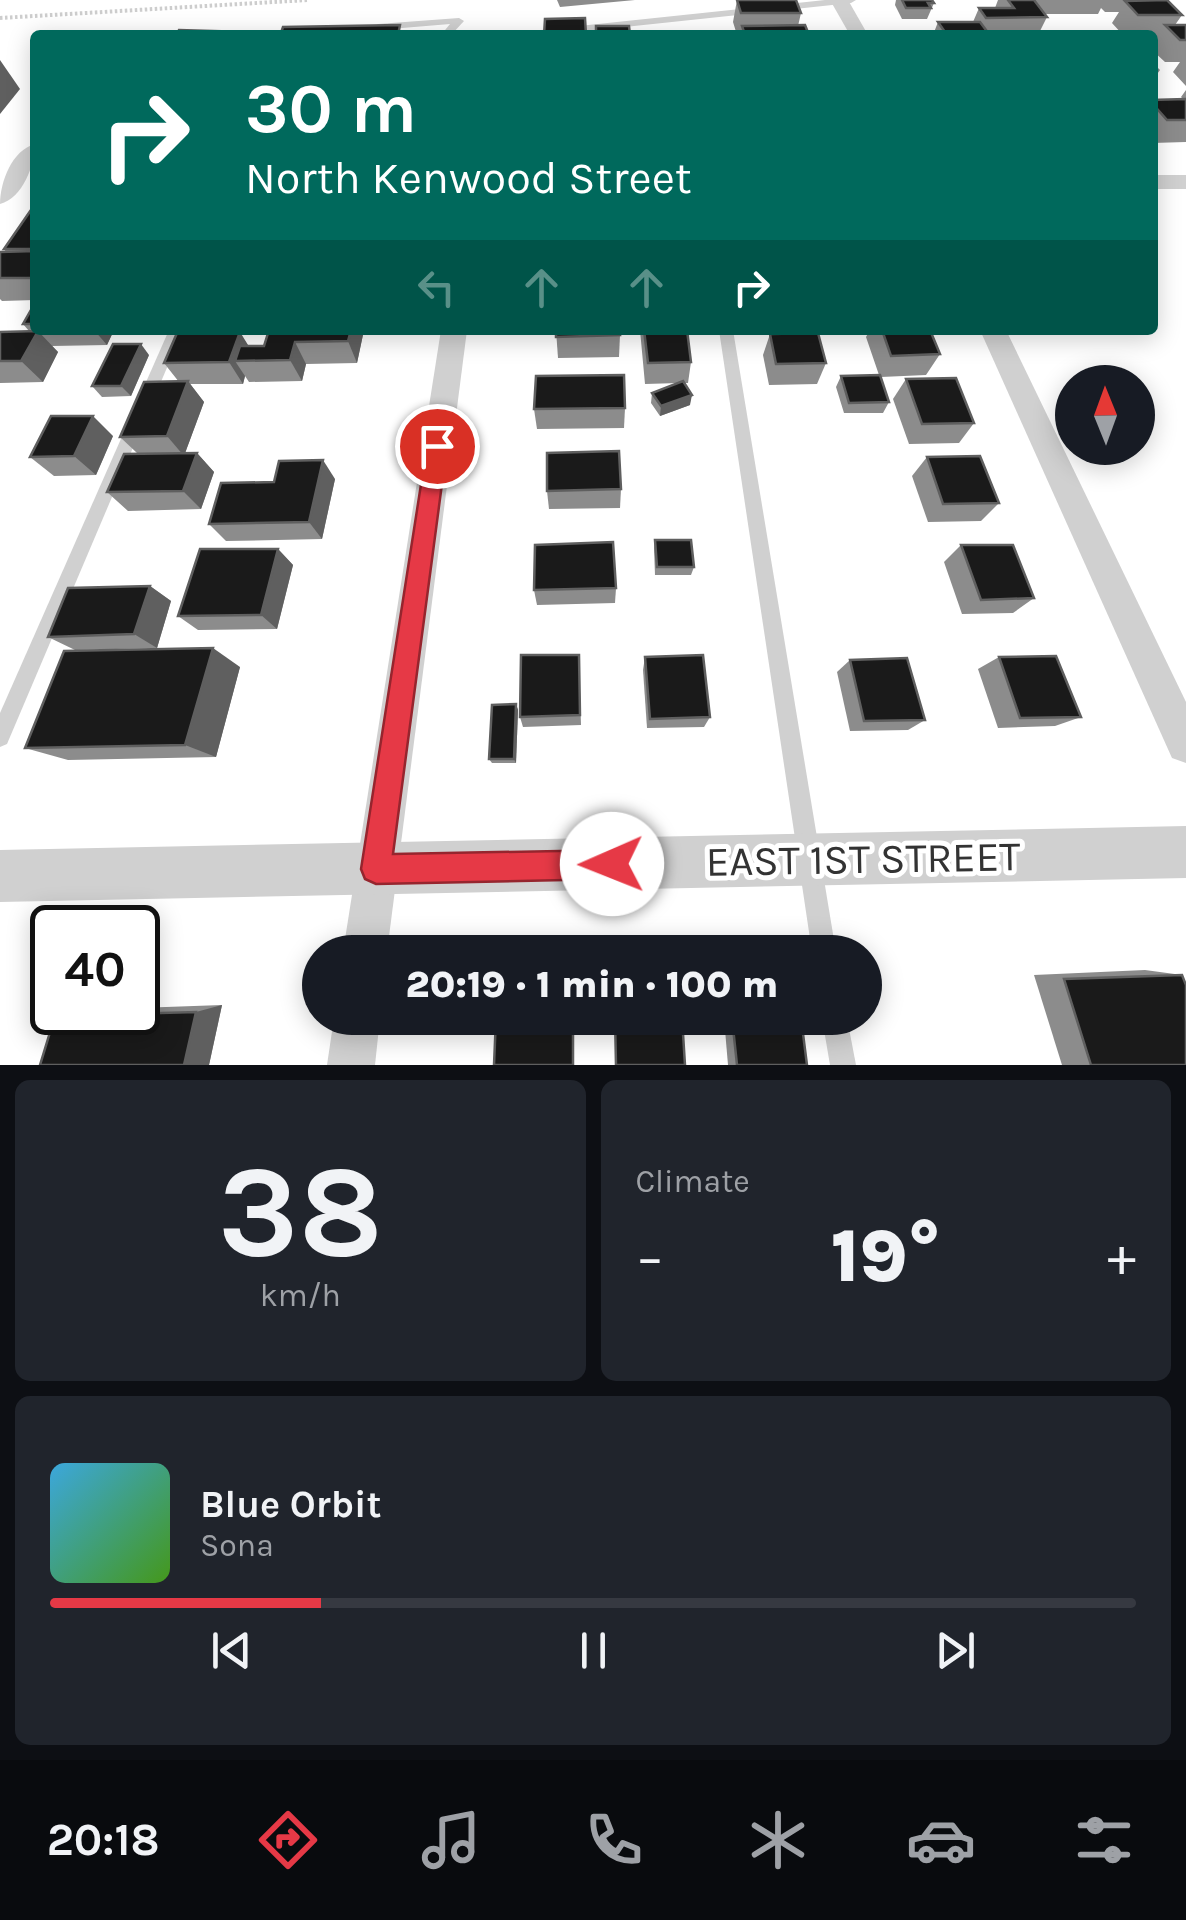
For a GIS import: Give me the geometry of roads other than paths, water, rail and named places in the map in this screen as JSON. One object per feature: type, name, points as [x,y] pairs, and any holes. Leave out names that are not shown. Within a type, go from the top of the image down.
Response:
[{"type":"street","points":[[843,1],[857,30]]},
{"type":"street","points":[[1,193],[30,156]]},
{"type":"street","points":[[1158,182],[1186,182]]},
{"type":"street","points":[[1,193],[30,191]]},
{"type":"street","points":[[367,935],[453,335]]},
{"type":"street","points":[[996,335],[1186,744]]},
{"type":"street","name":"EAST 1ST STREET","points":[[0,876],[1186,852]]},
{"type":"street","points":[[351,1065],[355,1035]]},
{"type":"lane","points":[[576,30],[843,1]]},
{"type":"lane","points":[[362,28],[459,21],[451,30]]},
{"type":"lane","points":[[674,21],[675,30]]},
{"type":"lane","points":[[0,737],[174,335]]},
{"type":"lane","points":[[727,335],[821,935]]},
{"type":"lane","points":[[838,1035],[842,1065]]}]
